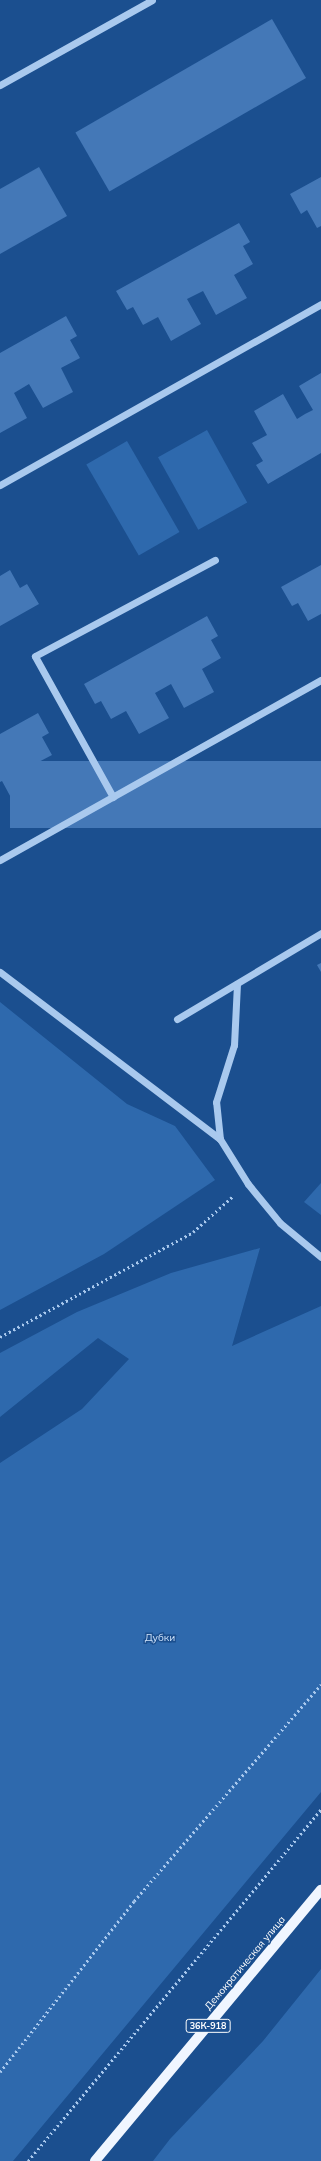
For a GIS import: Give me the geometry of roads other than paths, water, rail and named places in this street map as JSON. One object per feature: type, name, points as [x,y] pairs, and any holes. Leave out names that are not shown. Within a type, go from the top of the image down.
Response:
[{"type":"main road","name":"Демократическая улица","points":[[96,2161],[321,1890]]},
{"type":"lane","points":[[0,85],[152,0]]},
{"type":"lane","points":[[0,485],[321,304]]},
{"type":"lane","points":[[113,797],[35,656],[215,560]]},
{"type":"lane","points":[[0,860],[321,680]]},
{"type":"lane","points":[[177,1019],[321,932]]},
{"type":"lane","points":[[0,972],[220,1139],[248,1184],[280,1223],[321,1257]]},
{"type":"lane","points":[[220,1139],[216,1102],[234,1044],[237,984]]},
{"type":"park label","name":"Дубки","points":[[160,1638]]}]
